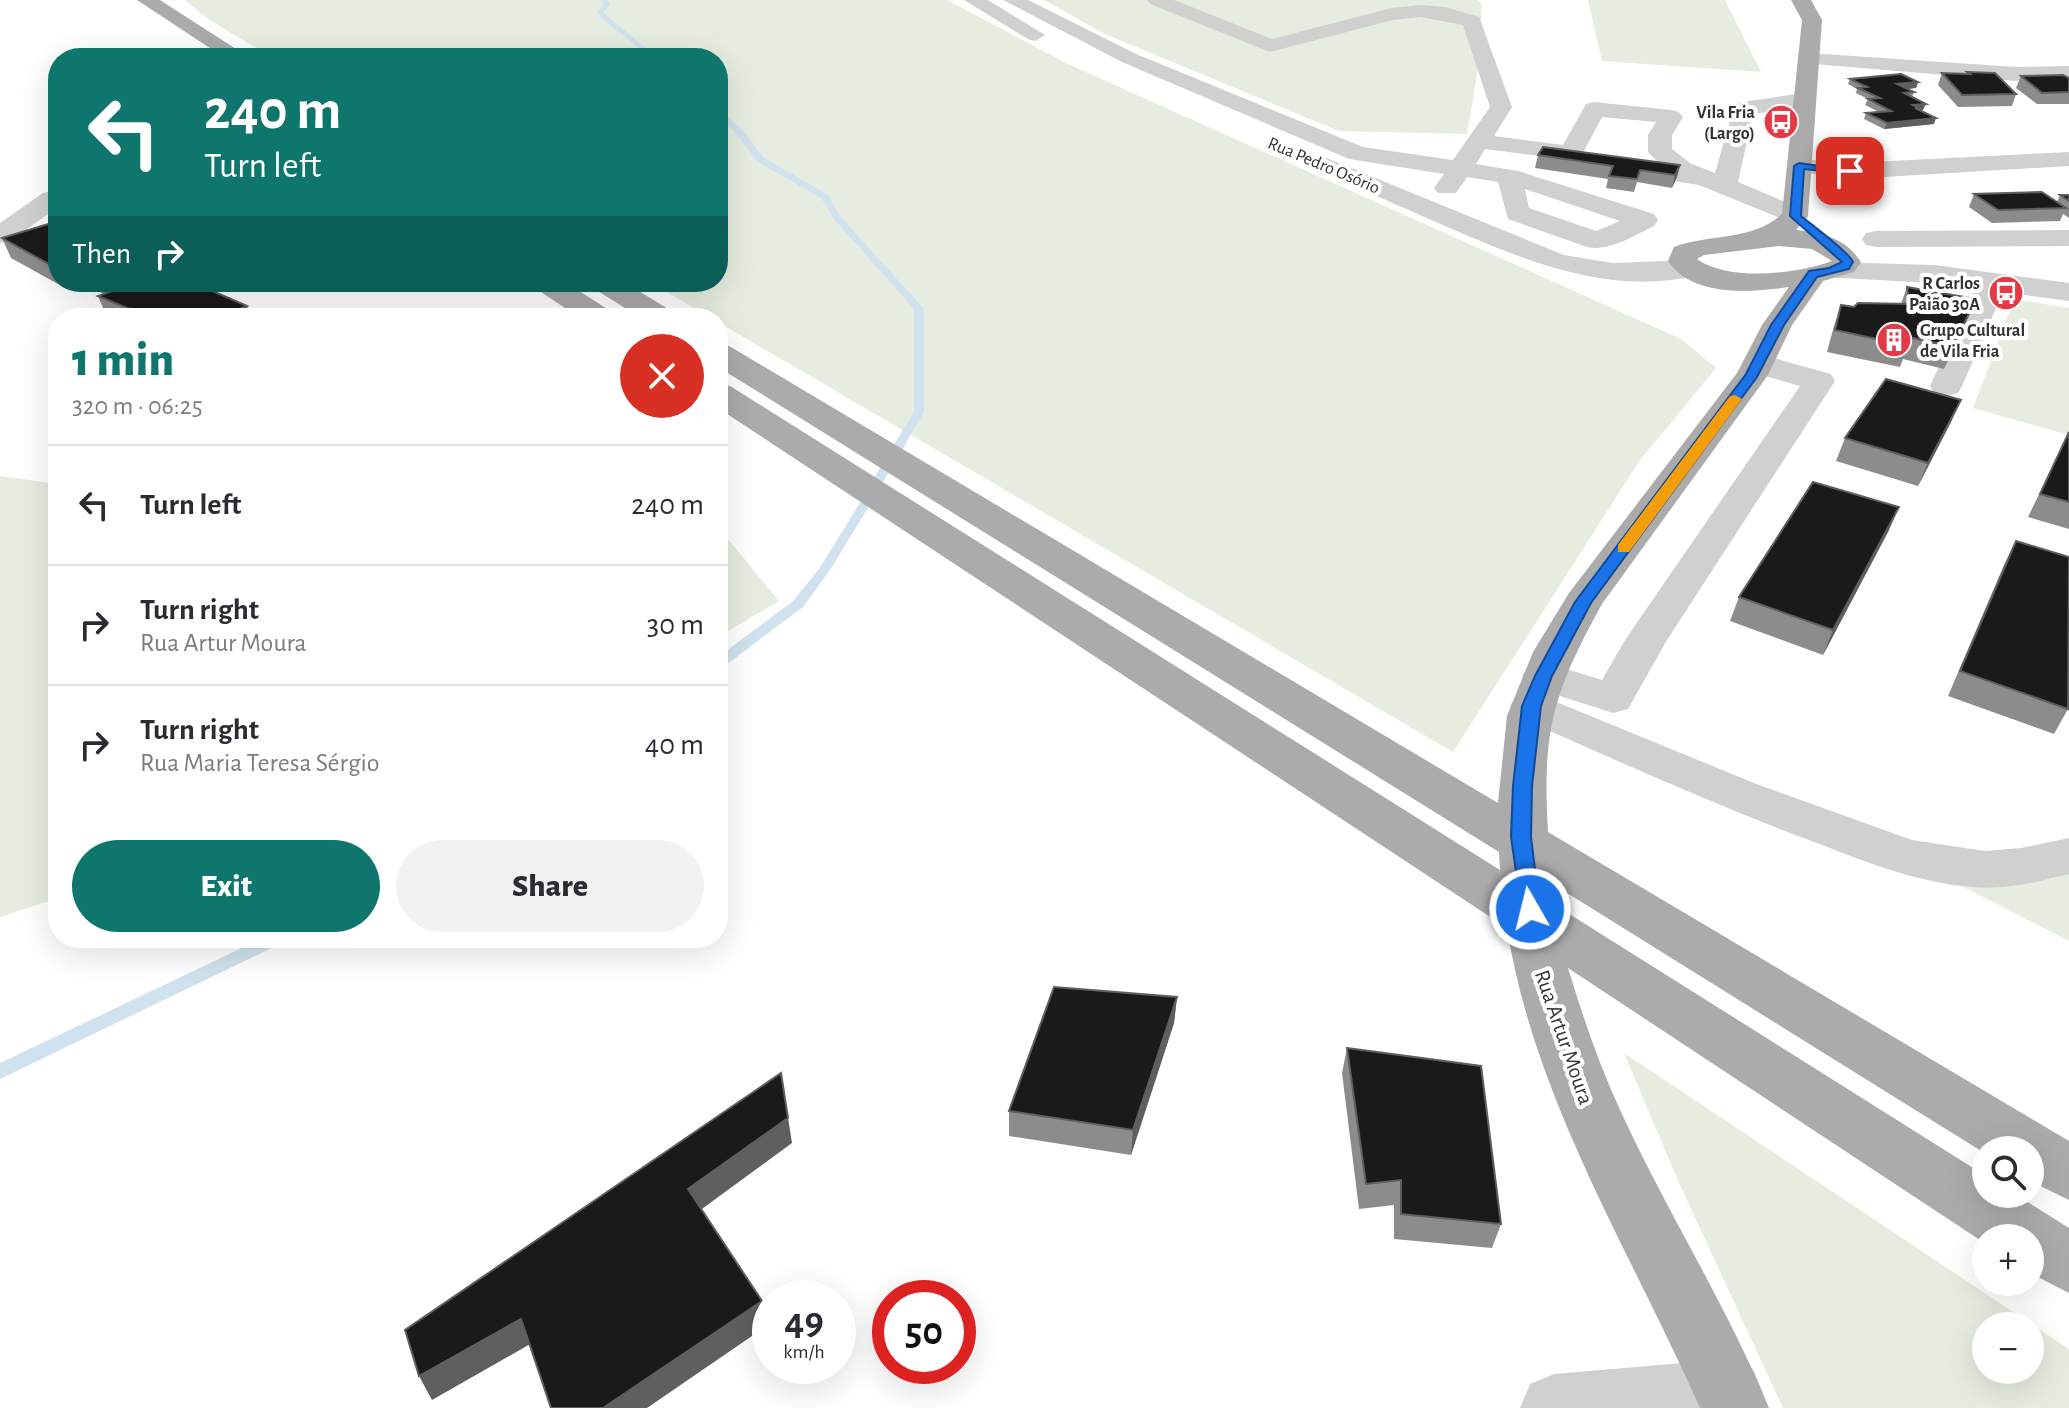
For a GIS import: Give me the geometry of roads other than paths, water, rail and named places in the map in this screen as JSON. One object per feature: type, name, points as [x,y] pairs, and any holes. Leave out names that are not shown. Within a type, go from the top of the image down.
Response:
[{"type":"main road","points":[[147,0],[223,48]]},
{"type":"main road","points":[[1801,0],[1812,20],[1796,205],[1827,260]]},
{"type":"main road","points":[[1744,242],[1776,230],[1796,205]]},
{"type":"main road","points":[[1777,325],[1756,299],[1726,281],[1690,269],[1682,257],[1690,250],[1791,238],[1827,260]]},
{"type":"main road","points":[[1726,281],[1744,282],[1827,260]]},
{"type":"main road","name":"Rua Artur Moura","points":[[1732,1401],[1583,1097],[1555,1021],[1537,951],[1521,837],[1534,707],[1583,602],[1705,441],[1759,364],[1777,325],[1827,260]]},
{"type":"main road","points":[[561,292],[585,308]]},
{"type":"main road","points":[[619,292],[646,308]]},
{"type":"main road","points":[[728,359],[2069,1173]]},
{"type":"main road","points":[[728,399],[2008,1224]]},
{"type":"main road","points":[[2044,1247],[2069,1263]]},
{"type":"street","name":"Rua Pedro Osório","points":[[974,0],[1067,52],[1537,256],[1569,267],[1622,273],[1690,269]]},
{"type":"street","points":[[1013,0],[1116,52],[1358,154],[1509,176]]},
{"type":"street","points":[[1157,0],[1270,46],[1379,18],[1421,11],[1445,13],[1472,21],[1501,107],[1458,168],[1434,211]]},
{"type":"street","points":[[1340,4],[1379,18]]},
{"type":"street","points":[[1294,22],[1322,32]]},
{"type":"street","points":[[1810,47],[1936,70],[2016,74],[2069,72]]},
{"type":"street","points":[[1796,205],[1714,182],[1568,158],[1594,109],[1671,117],[1804,100]]},
{"type":"street","points":[[1714,182],[1743,108]]},
{"type":"street","points":[[1671,117],[1660,135],[1660,152],[1681,168],[1714,182]]},
{"type":"street","points":[[1479,141],[1571,153]]},
{"type":"street","points":[[1799,166],[1850,171],[2069,159]]},
{"type":"street","points":[[0,235],[48,202]]},
{"type":"street","points":[[2014,238],[2060,291]]},
{"type":"street","points":[[1876,239],[2069,238]]},
{"type":"street","points":[[1827,260],[2060,291]]},
{"type":"street","points":[[1946,386],[1993,281]]},
{"type":"street","points":[[1534,707],[1613,699],[1646,640],[1819,381],[1759,364]]},
{"type":"street","points":[[1534,707],[1728,791],[1885,850],[1941,865],[1976,869],[2027,867],[2069,856]]},
{"type":"street","points":[[1554,1408],[1732,1401]]},
{"type":"waterway","points":[[604,0],[607,5],[600,12],[642,48]]},
{"type":"waterway","points":[[728,121],[760,159],[825,197],[837,217],[919,309],[919,412],[898,448]]},
{"type":"waterway","points":[[878,482],[885,468]]},
{"type":"waterway","points":[[728,656],[798,604],[824,570],[865,503]]},
{"type":"waterway","points":[[0,1071],[257,948]]},
{"type":"place","name":"Vila Fria (Largo)","points":[[1781,122]]},
{"type":"place","name":"R Carlos Paião 30A","points":[[2006,293]]},
{"type":"place","name":"Grupo Cultural de Vila Fria","points":[[1894,340]]}]
